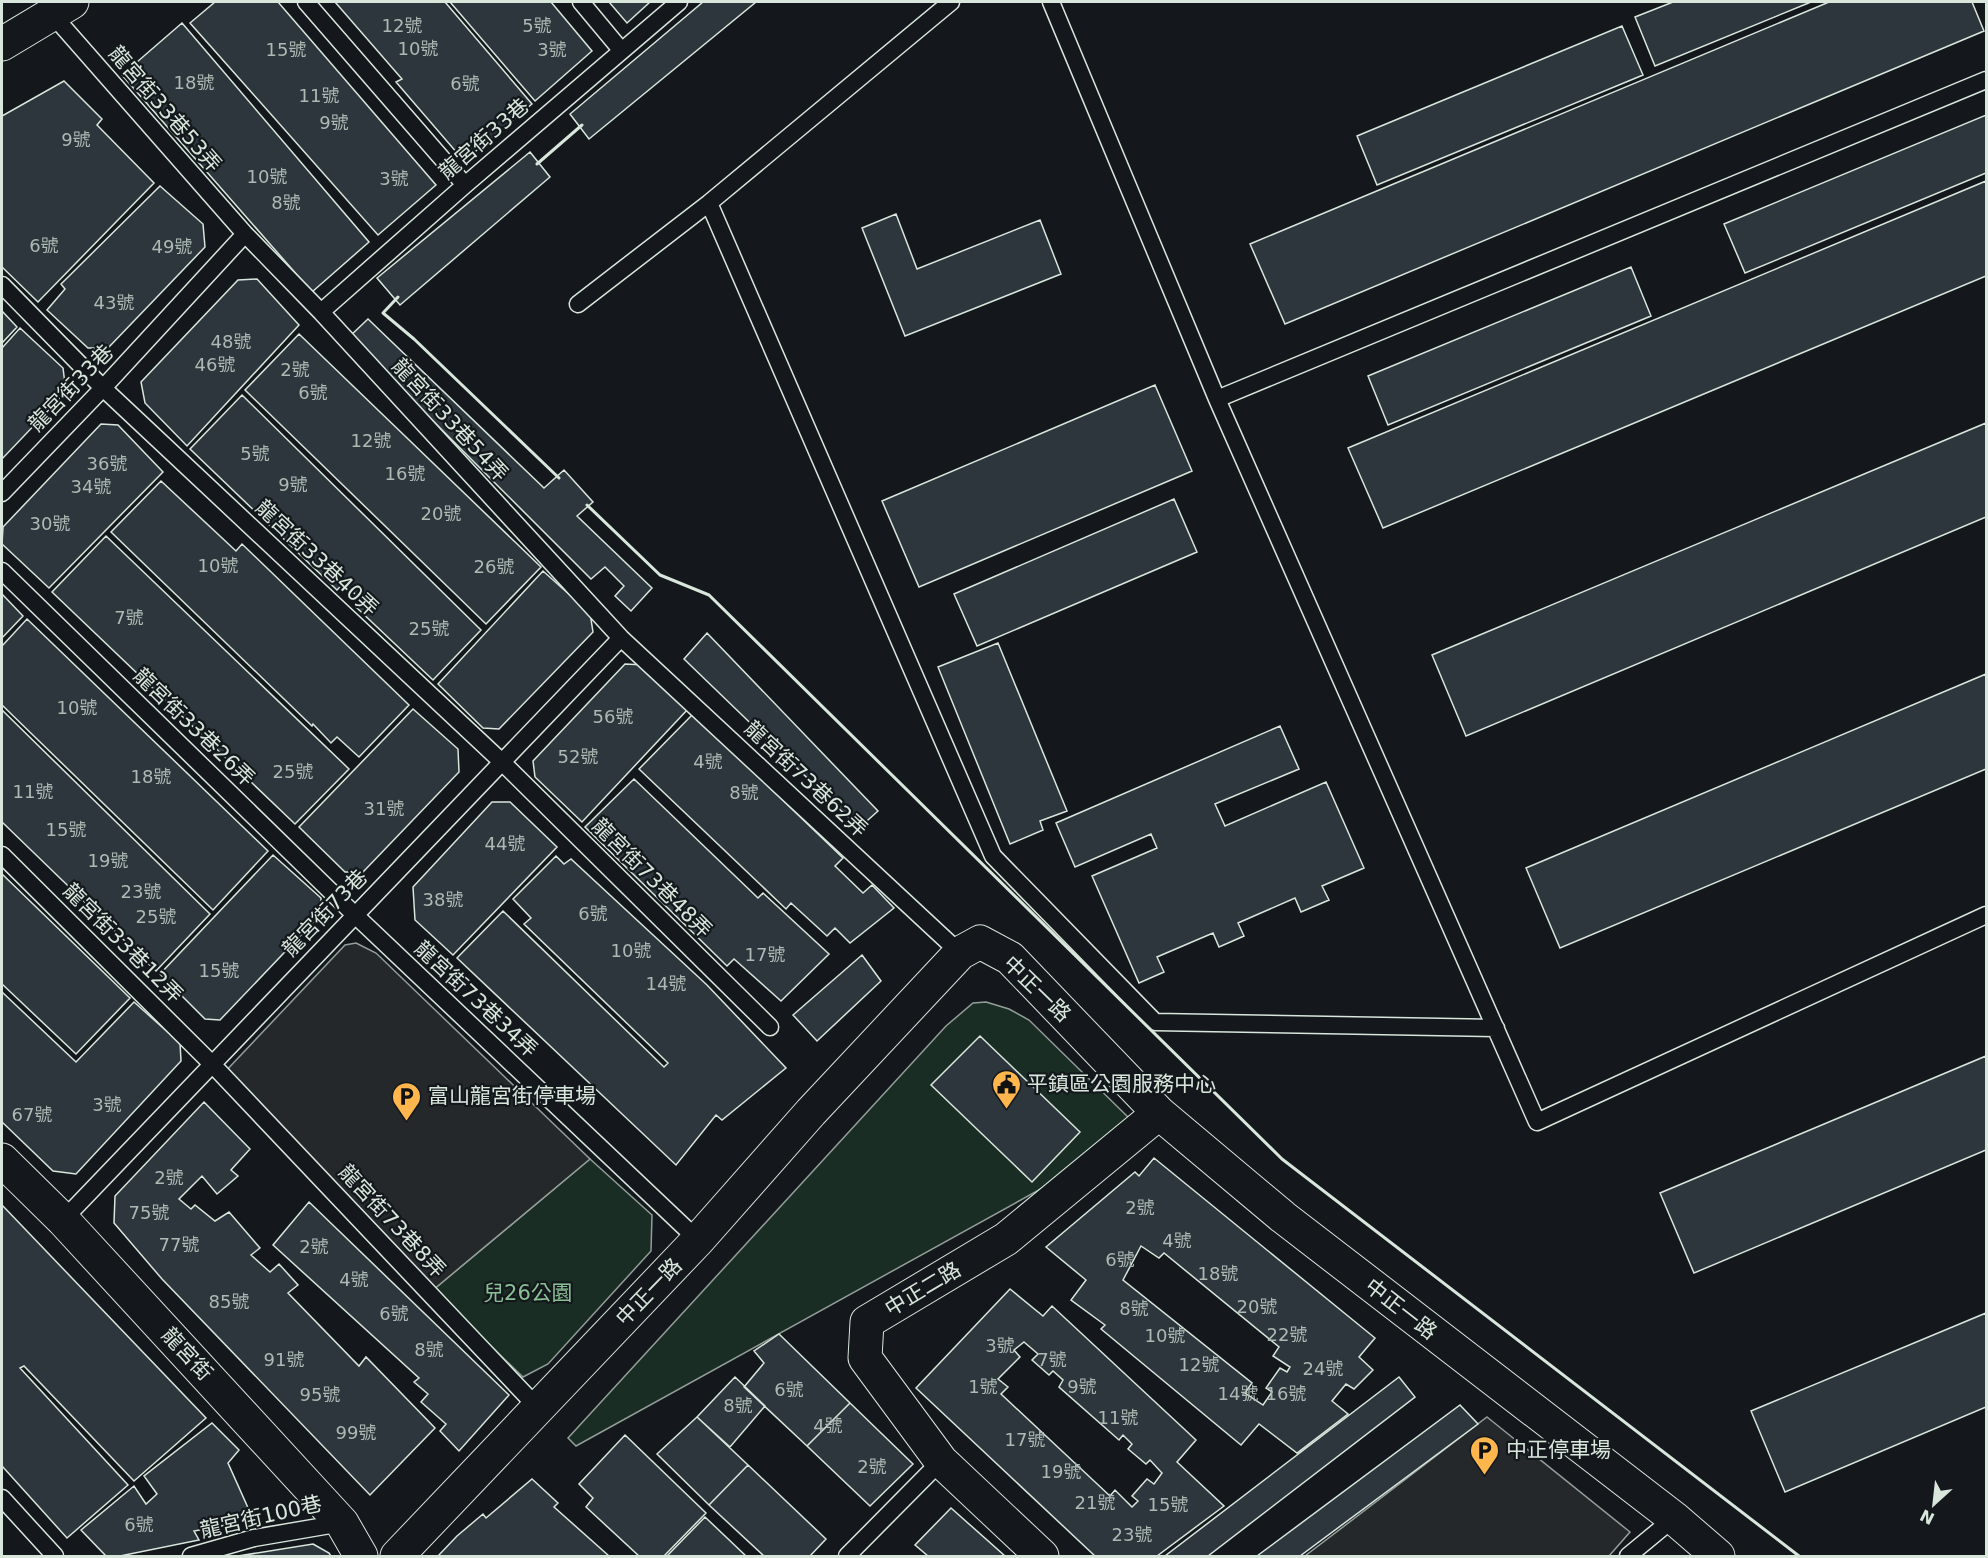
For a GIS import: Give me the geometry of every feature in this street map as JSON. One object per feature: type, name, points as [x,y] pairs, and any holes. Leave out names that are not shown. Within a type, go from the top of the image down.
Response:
[{"type":"street","points":[[2,44],[61,7]]},
{"type":"street","name":"中正一路","points":[[397,1557],[698,1240],[812,1112],[960,953],[980,942],[1010,958],[1159,1113],[1283,1217],[1674,1518],[1718,1557]]},
{"type":"street","name":"中正二路","points":[[1042,1557],[941,1461],[865,1358],[867,1322],[1006,1239],[1159,1113]]},
{"type":"street","name":"龍宮街","points":[[2,1160],[63,1220],[342,1523],[361,1557]]},
{"type":"lane","points":[[306,2],[465,185]]},
{"type":"lane","points":[[581,2],[621,50]]},
{"type":"lane","name":"龍宮街33巷","points":[[321,312],[679,2]]},
{"type":"lane","points":[[578,304],[709,203],[951,2]]},
{"type":"lane","points":[[1051,2],[1217,399],[1537,1122],[1986,915]]},
{"type":"lane","name":"龍宮街33巷53弄","points":[[61,7],[245,234]]},
{"type":"lane","points":[[1217,399],[1986,80]]},
{"type":"lane","points":[[709,203],[993,856],[1155,1022],[1496,1029]]},
{"type":"lane","name":"龍宮街33巷","points":[[2,493],[103,388],[245,234]]},
{"type":"lane","name":"龍宮街33巷54弄","points":[[245,234],[321,312],[621,638]]},
{"type":"lane","name":"龍宮街33巷40弄","points":[[2,285],[103,388],[501,762]]},
{"type":"lane","name":"龍宮街33巷26弄","points":[[2,571],[355,915]]},
{"type":"lane","name":"龍宮街73巷","points":[[63,1220],[621,638]]},
{"type":"lane","name":"龍宮街73巷62弄","points":[[621,638],[960,953]]},
{"type":"lane","name":"龍宮街73巷48弄","points":[[501,762],[770,1027]]},
{"type":"lane","name":"龍宮街33巷12弄","points":[[2,855],[212,1064]]},
{"type":"lane","name":"龍宮街73巷34弄","points":[[355,915],[698,1240]]},
{"type":"lane","name":"龍宮街73巷8弄","points":[[212,1064],[538,1408]]},
{"type":"lane","points":[[847,1557],[941,1461]]},
{"type":"lane","points":[[2,1498],[55,1557]]},
{"type":"lane","points":[[1628,1557],[1674,1518]]},
{"type":"lane","name":"龍宮街100巷","points":[[191,1557],[254,1538],[342,1523]]},
{"type":"green space","points":[[986,1002],[1009,1009],[1029,1020],[1128,1117],[1128,1133],[1113,1149],[576,1446],[568,1438],[946,1026],[973,1003]]},
{"type":"green space","name":"兒26公園","points":[[590,1159],[652,1215],[651,1251],[548,1364],[523,1377],[433,1290]]},
{"type":"shaded area","name":"富山龍宮街停車場","points":[[356,943],[376,953],[590,1159],[433,1290],[222,1075],[345,945]]},
{"type":"shaded area","name":"中正停車場","points":[[1487,1417],[1630,1532],[1609,1556],[1305,1556]]},
{"type":"building","points":[[215,2],[278,2],[436,185],[378,235],[190,23]]},
{"type":"building","points":[[335,2],[445,2],[532,104],[464,161],[396,82],[402,79]]},
{"type":"building","points":[[450,2],[551,2],[592,51],[535,101]]},
{"type":"building","points":[[609,2],[650,2],[627,23]]},
{"type":"building","points":[[703,2],[756,2],[589,139],[570,114]]},
{"type":"building","points":[[1673,2],[1811,2],[1655,66],[1635,17]]},
{"type":"building","points":[[1829,2],[1972,2],[1984,31],[1285,324],[1250,244]]},
{"type":"building","points":[[182,23],[369,242],[312,292],[122,75]]},
{"type":"building","points":[[1622,26],[1643,75],[1377,185],[1357,136]]},
{"type":"building","points":[[64,81],[102,119],[97,125],[154,183],[38,302],[2,267],[2,116]]},
{"type":"building","points":[[1986,115],[1986,173],[1745,273],[1724,224]]},
{"type":"building","points":[[530,152],[550,177],[400,305],[377,278]]},
{"type":"building","points":[[1986,181],[1986,276],[1383,528],[1348,448]]},
{"type":"building","points":[[160,186],[203,224],[205,247],[108,348],[88,348],[47,310],[65,289],[61,284]]},
{"type":"building","points":[[896,214],[917,269],[1040,220],[1061,274],[905,336],[862,228]]},
{"type":"building","points":[[1631,267],[1651,316],[1388,425],[1368,376]]},
{"type":"building","points":[[257,279],[299,325],[187,446],[145,403],[141,382],[238,280]]},
{"type":"building","points":[[2,311],[17,327],[2,343]]},
{"type":"building","points":[[368,319],[544,488],[564,470],[593,502],[577,516],[652,588],[631,611],[615,596],[624,586],[605,567],[591,579],[349,337]]},
{"type":"building","points":[[20,328],[63,368],[66,392],[2,459],[2,348]]},
{"type":"building","points":[[299,334],[541,567],[486,624],[245,390]]},
{"type":"building","points":[[1155,385],[1192,471],[919,587],[882,501]]},
{"type":"building","points":[[242,395],[481,630],[433,680],[356,607],[362,601],[344,583],[337,590],[190,449]]},
{"type":"building","points":[[1986,423],[1986,517],[1466,736],[1432,655]]},
{"type":"building","points":[[101,424],[118,425],[163,472],[49,588],[2,544],[3,527]]},
{"type":"building","points":[[161,481],[236,551],[242,544],[409,705],[359,757],[337,737],[331,743],[313,724],[312,726],[111,532]]},
{"type":"building","points":[[1174,499],[1197,552],[977,646],[954,594]]},
{"type":"building","points":[[106,536],[349,769],[295,824],[52,592]]},
{"type":"building","points":[[543,571],[590,613],[593,632],[499,729],[483,728],[438,684]]},
{"type":"building","points":[[2,594],[23,616],[2,638]]},
{"type":"building","points":[[27,619],[268,851],[213,910],[2,705],[2,646]]},
{"type":"building","points":[[707,633],[878,811],[859,828],[684,659]]},
{"type":"building","points":[[998,643],[1067,811],[1040,821],[1043,830],[1010,844],[938,667]]},
{"type":"building","points":[[625,664],[644,665],[688,709],[582,822],[535,777],[533,761]]},
{"type":"building","points":[[1986,674],[1986,769],[1560,948],[1526,868]]},
{"type":"building","points":[[413,709],[458,749],[459,772],[363,872],[345,872],[299,827]]},
{"type":"building","points":[[2,710],[210,914],[156,971],[2,822]]},
{"type":"building","points":[[693,714],[843,858],[835,866],[863,893],[872,885],[894,908],[850,943],[835,928],[827,936],[791,903],[786,909],[639,769]]},
{"type":"building","points":[[1280,726],[1299,769],[1215,804],[1225,826],[1326,782],[1364,868],[1322,886],[1329,900],[1301,912],[1295,898],[1238,923],[1244,936],[1219,947],[1213,933],[1157,957],[1164,972],[1139,983],[1092,876],[1157,848],[1151,834],[1075,867],[1056,823]]},
{"type":"building","points":[[634,779],[758,898],[763,893],[829,954],[781,1001],[734,959],[727,966],[585,827]]},
{"type":"building","points":[[492,802],[510,802],[557,847],[453,955],[415,920],[413,887]]},
{"type":"building","points":[[273,855],[321,898],[321,914],[220,1020],[205,1019],[160,974]]},
{"type":"building","points":[[556,856],[564,864],[571,859],[707,985],[786,1068],[722,1120],[716,1115],[676,1165],[457,958],[503,911],[664,1067],[668,1063],[524,924],[531,918],[513,899]]},
{"type":"building","points":[[2,874],[130,998],[76,1054],[2,984]]},
{"type":"building","points":[[862,955],[881,981],[817,1041],[793,1015]]},
{"type":"building","points":[[2,992],[76,1062],[134,1002],[180,1043],[181,1061],[76,1174],[53,1171],[2,1122]]},
{"type":"building","name":"平鎮區公園服務中心","points":[[980,1036],[1080,1132],[1032,1182],[931,1085]]},
{"type":"building","points":[[1986,1056],[1986,1150],[1694,1273],[1660,1193]]},
{"type":"building","points":[[204,1102],[250,1149],[231,1170],[238,1176],[217,1194],[202,1176],[179,1199],[191,1209],[195,1205],[215,1221],[229,1212],[260,1248],[251,1255],[270,1272],[279,1264],[298,1285],[288,1293],[359,1366],[366,1357],[435,1428],[370,1495],[162,1279],[114,1223],[115,1196]]},
{"type":"building","points":[[1154,1158],[1375,1338],[1359,1357],[1373,1370],[1354,1389],[1346,1384],[1332,1401],[1348,1414],[1297,1453],[1259,1424],[1241,1445],[1101,1329],[1105,1325],[1071,1300],[1086,1280],[1046,1247],[1135,1172],[1139,1176]],"holes":[[[1141,1246],[1159,1258],[1164,1253],[1279,1347],[1273,1356],[1290,1367],[1287,1372],[1280,1368],[1266,1388],[1272,1392],[1263,1405],[1245,1393],[1252,1383],[1123,1280]]]},
{"type":"building","points":[[309,1202],[509,1395],[459,1451],[440,1431],[446,1424],[421,1402],[428,1394],[414,1382],[419,1378],[273,1245]]},
{"type":"building","points":[[2,1205],[206,1418],[134,1481],[24,1366],[20,1368],[128,1485],[67,1538],[2,1466]]},
{"type":"building","points":[[1010,1289],[1043,1316],[1052,1306],[1196,1440],[1177,1462],[1224,1506],[1157,1556],[1095,1556],[916,1388]],"holes":[[[1024,1342],[1038,1354],[1032,1360],[1049,1375],[1053,1371],[1063,1380],[1059,1387],[1119,1440],[1123,1435],[1132,1444],[1128,1449],[1146,1464],[1150,1460],[1162,1473],[1154,1484],[1147,1479],[1132,1496],[1138,1501],[1132,1507],[1115,1490],[1110,1496],[1001,1394],[1008,1387],[998,1379],[1020,1357],[1014,1350]]]},
{"type":"building","points":[[1986,1313],[1986,1407],[1785,1492],[1751,1411]]},
{"type":"building","points":[[779,1334],[850,1403],[807,1446],[744,1387],[764,1363],[754,1351]]},
{"type":"building","points":[[735,1377],[765,1406],[730,1447],[697,1417]]},
{"type":"building","points":[[1399,1377],[1415,1397],[1208,1556],[1165,1556]]},
{"type":"building","points":[[850,1403],[913,1464],[870,1506],[807,1446]]},
{"type":"building","points":[[1460,1405],[1478,1424],[1300,1556],[1257,1556]]},
{"type":"building","points":[[697,1417],[748,1465],[709,1505],[657,1454]]},
{"type":"building","points":[[212,1423],[239,1450],[228,1463],[249,1510],[227,1525],[194,1531],[199,1540],[120,1556],[106,1556],[81,1530],[134,1486],[146,1504],[157,1494],[144,1476]]},
{"type":"building","points":[[625,1435],[706,1513],[664,1556],[639,1556],[586,1507],[593,1498],[579,1484]]},
{"type":"building","points":[[748,1465],[826,1539],[810,1556],[764,1556],[709,1505]]},
{"type":"building","points":[[532,1479],[558,1503],[554,1507],[609,1556],[438,1556],[483,1514],[486,1518]]},
{"type":"building","points":[[951,1508],[1005,1556],[928,1556],[915,1545]]},
{"type":"building","points":[[705,1517],[746,1556],[667,1556]]},
{"type":"building","points":[[313,1544],[331,1556],[238,1556]]},
{"type":"wall","points":[[537,164],[582,125]]},
{"type":"wall","points":[[398,297],[383,313],[414,339],[559,478]]},
{"type":"wall","points":[[587,505],[660,575],[709,595],[1282,1159],[1799,1556]]},
{"type":"place","name":"平鎮區公園服務中心","points":[[1006,1110]]},
{"type":"place","name":"富山龍宮街停車場","points":[[407,1122]]},
{"type":"place","name":"中正停車場","points":[[1485,1476]]}]
